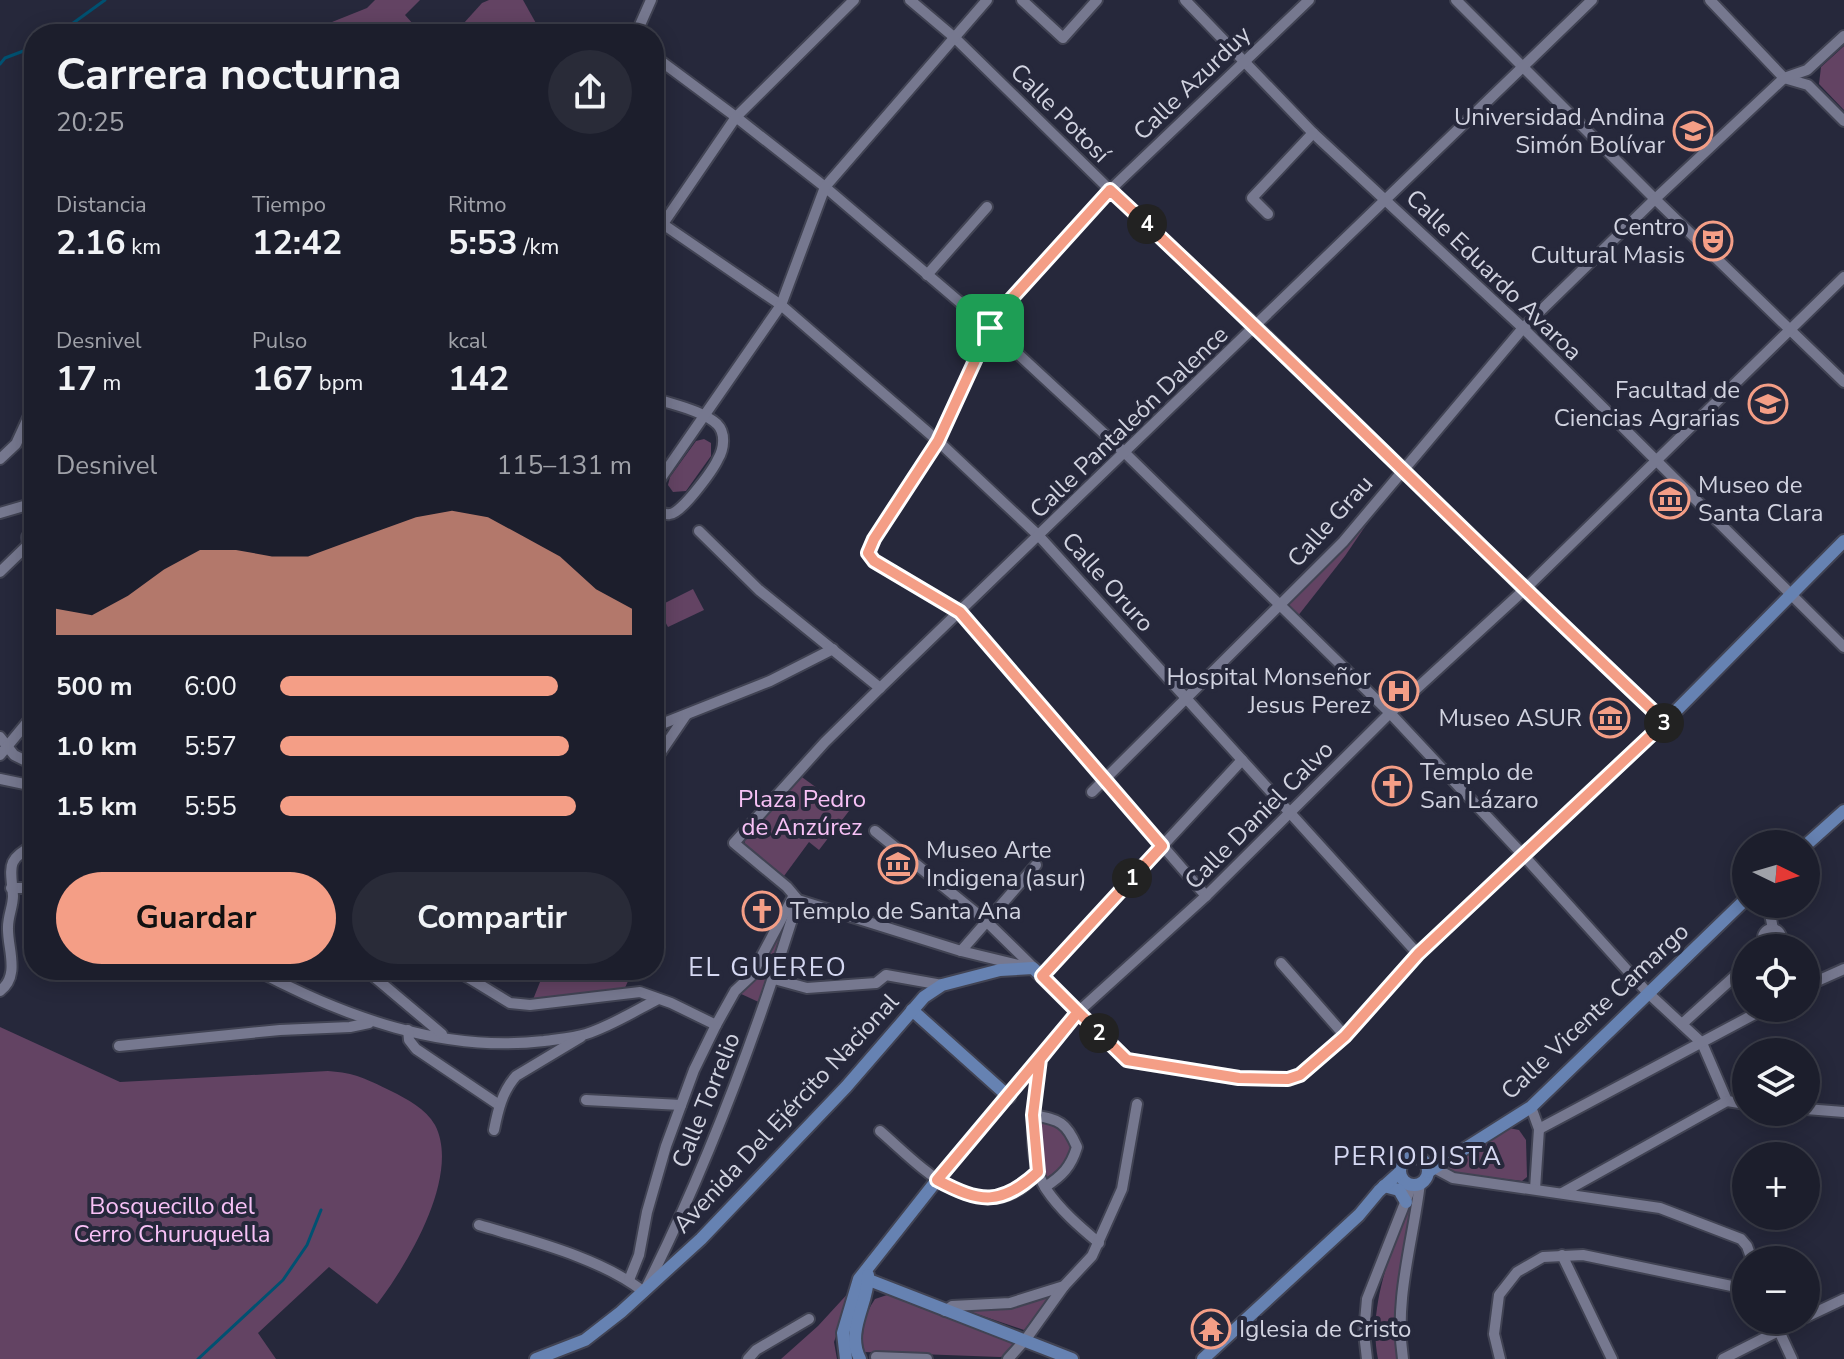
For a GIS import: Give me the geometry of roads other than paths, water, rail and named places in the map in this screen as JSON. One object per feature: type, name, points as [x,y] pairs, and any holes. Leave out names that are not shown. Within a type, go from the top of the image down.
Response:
[{"type":"main road","points":[[1038,972],[1127,1060],[1239,1078],[1288,1079],[1300,1075],[1345,1036],[1418,954],[1665,722],[1844,541]]},
{"type":"main road","points":[[1820,832],[1844,811]]},
{"type":"main road","name":"Calle Vicente Camargo","points":[[1429,1167],[1531,1107],[1732,912]]},
{"type":"main road","name":"Avenida Del Ejército Nacional","points":[[536,1359],[585,1340],[644,1292],[701,1239],[846,1087],[924,997],[942,985],[1000,970],[1038,972]]},
{"type":"main road","points":[[912,1010],[1009,1097]]},
{"type":"main road","points":[[860,1359],[855,1345],[855,1331],[868,1274],[937,1180],[1078,1012]]},
{"type":"main road","points":[[1203,1359],[1359,1215],[1400,1172],[1408,1158],[1418,1157],[1429,1167],[1416,1184],[1404,1180],[1400,1172]]},
{"type":"main road","points":[[1384,1186],[1399,1190],[1406,1202]]},
{"type":"main road","points":[[868,1274],[945,1311],[1026,1339],[1072,1359]]},
{"type":"main road","points":[[846,1359],[843,1342],[846,1322],[859,1279],[868,1274]]},
{"type":"street","points":[[640,24],[651,0]]},
{"type":"street","points":[[664,213],[736,117],[854,0]]},
{"type":"street","name":"Calle Potosí","points":[[910,0],[955,38],[1110,190],[1257,326],[1524,590],[1665,722]]},
{"type":"street","points":[[664,474],[781,305],[825,187],[987,0]]},
{"type":"street","points":[[1022,0],[1063,38],[1097,0]]},
{"type":"street","name":"Calle Eduardo Avaroa","points":[[1185,0],[1313,133],[1523,328],[1844,647]]},
{"type":"street","name":"Calle Azurduy","points":[[960,612],[874,561],[868,553],[938,441],[993,319],[1110,190],[1309,0]]},
{"type":"street","points":[[1456,0],[1844,382]]},
{"type":"street","name":"Calle Pantaleón Dalence","points":[[796,898],[734,843],[825,742],[1592,0]]},
{"type":"street","points":[[1710,0],[1784,78],[1808,85],[1844,121]]},
{"type":"street","name":"Calle Grau","points":[[1092,792],[1343,542],[1523,328],[1784,78],[1807,70],[1844,36]]},
{"type":"street","points":[[664,63],[825,187],[990,328],[1124,452],[1277,606],[1390,713],[1647,992],[1702,1043],[1727,1101]]},
{"type":"street","points":[[1268,214],[1252,198],[1313,133]]},
{"type":"street","points":[[927,275],[987,207]]},
{"type":"street","name":"Calle Oruro","points":[[664,225],[781,305],[938,441],[1039,536],[1418,954]]},
{"type":"street","name":"Calle Daniel Calvo","points":[[1078,1012],[1206,896],[1390,713],[1524,590],[1844,277]]},
{"type":"street","points":[[664,402],[706,417],[723,432],[719,458],[680,511],[664,514]]},
{"type":"street","points":[[0,459],[16,444],[24,427]]},
{"type":"street","points":[[0,513],[24,506]]},
{"type":"street","points":[[699,531],[759,590],[880,688]]},
{"type":"street","points":[[0,572],[24,549]]},
{"type":"street","points":[[960,612],[1206,896]]},
{"type":"street","points":[[664,723],[770,681],[833,649]]},
{"type":"street","points":[[664,747],[686,715]]},
{"type":"street","points":[[24,724],[2,746],[24,760]]},
{"type":"street","points":[[1038,972],[1242,760]]},
{"type":"street","points":[[0,779],[24,784]]},
{"type":"street","points":[[875,831],[986,921],[1038,972]]},
{"type":"street","points":[[0,991],[7,986],[13,966],[4,931],[13,898],[12,863],[24,850]]},
{"type":"street","points":[[961,951],[1036,865]]},
{"type":"street","points":[[11,888],[24,888]]},
{"type":"street","points":[[629,1280],[639,1255],[647,1212],[681,1105],[716,1025],[735,991],[751,976],[796,898],[961,951],[1038,972]]},
{"type":"street","name":"Calle Torrelio","points":[[644,1292],[705,1159],[760,1021],[796,898]]},
{"type":"street","points":[[1281,963],[1345,1036]]},
{"type":"street","points":[[1820,979],[1844,969]]},
{"type":"street","points":[[774,979],[807,988],[876,983],[886,975],[942,985]]},
{"type":"street","points":[[1682,1024],[1732,979]]},
{"type":"street","points":[[275,980],[371,1022],[469,1043],[495,1045],[586,1034]]},
{"type":"street","points":[[377,980],[429,1026],[447,1037]]},
{"type":"street","points":[[472,980],[510,1003],[530,1005],[640,992],[716,1025]]},
{"type":"street","points":[[494,1130],[499,1105],[516,1076],[586,1034],[658,999]]},
{"type":"street","points":[[119,1046],[350,1027],[371,1022]]},
{"type":"street","points":[[1539,1129],[1740,1022]]},
{"type":"street","points":[[408,1030],[409,1040],[416,1049],[499,1105]]},
{"type":"street","points":[[1040,1059],[1033,1115],[1038,1172],[1061,1208],[1099,1243]]},
{"type":"street","points":[[586,1100],[681,1105]]},
{"type":"street","points":[[1562,1193],[1727,1101],[1732,1102]]},
{"type":"street","points":[[1008,1359],[1064,1286],[1092,1256],[1099,1243],[1122,1189],[1137,1104]]},
{"type":"street","points":[[1531,1107],[1539,1129],[1535,1189]]},
{"type":"street","points":[[1820,1110],[1844,1112]]},
{"type":"street","points":[[1033,1115],[1056,1120],[1065,1126],[1077,1147],[1072,1164],[1060,1178],[1045,1187]]},
{"type":"street","points":[[880,1131],[937,1180],[964,1194],[1001,1196],[1020,1189],[1038,1172]]},
{"type":"street","points":[[1429,1167],[1453,1178],[1660,1208],[1741,1239],[1747,1246]]},
{"type":"street","points":[[1367,1359],[1364,1333],[1367,1299],[1416,1184]]},
{"type":"street","points":[[1403,1359],[1403,1287],[1416,1184]]},
{"type":"street","points":[[479,1225],[577,1258],[629,1280],[644,1292]]},
{"type":"street","points":[[1562,1255],[1612,1359]]},
{"type":"street","points":[[1500,1359],[1494,1334],[1499,1295],[1527,1264],[1543,1257],[1583,1255],[1732,1286]]},
{"type":"street","points":[[945,1311],[952,1306],[1010,1303],[1064,1286]]},
{"type":"street","points":[[1820,1309],[1842,1301]]},
{"type":"street","points":[[748,1359],[756,1350],[809,1319]]},
{"type":"street","points":[[1723,1359],[1762,1334]]},
{"type":"street","points":[[1780,1334],[1792,1359]]},
{"type":"street","points":[[876,1357],[927,1359]]},
{"type":"waterway","points":[[72,24],[105,0]]},
{"type":"waterway","points":[[0,64],[5,58],[24,51]]},
{"type":"waterway","points":[[198,1359],[283,1280],[307,1245],[321,1210]]},
{"type":"place","name":"Universidad Andina Simón Bolívar","points":[[1693,131]]},
{"type":"place","name":"Centro Cultural Masis","points":[[1713,241]]},
{"type":"place","name":"Facultad de Ciencias Agrarias","points":[[1768,404]]},
{"type":"place","name":"Museo de Santa Clara","points":[[1670,499]]},
{"type":"place","name":"Hospital Monseñor Jesus Perez","points":[[1399,691]]},
{"type":"place","name":"Museo ASUR","points":[[1610,718]]},
{"type":"place","name":"Templo de San Lázaro","points":[[1392,786]]},
{"type":"place","name":"Museo Arte Indigena (asur)","points":[[898,864]]},
{"type":"place","name":"Templo de Santa Ana","points":[[762,911]]},
{"type":"place","name":"Iglesia de Cristo","points":[[1211,1329]]},
{"type":"district","name":"EL GUEREO","points":[[768,967]]},
{"type":"district","name":"PERIODISTA","points":[[1418,1156]]},
{"type":"park label","name":"Plaza Pedro de Anzúrez","points":[[802,813]]},
{"type":"park label","name":"Bosquecillo del Cerro Churuquella","points":[[172,1220]]}]
